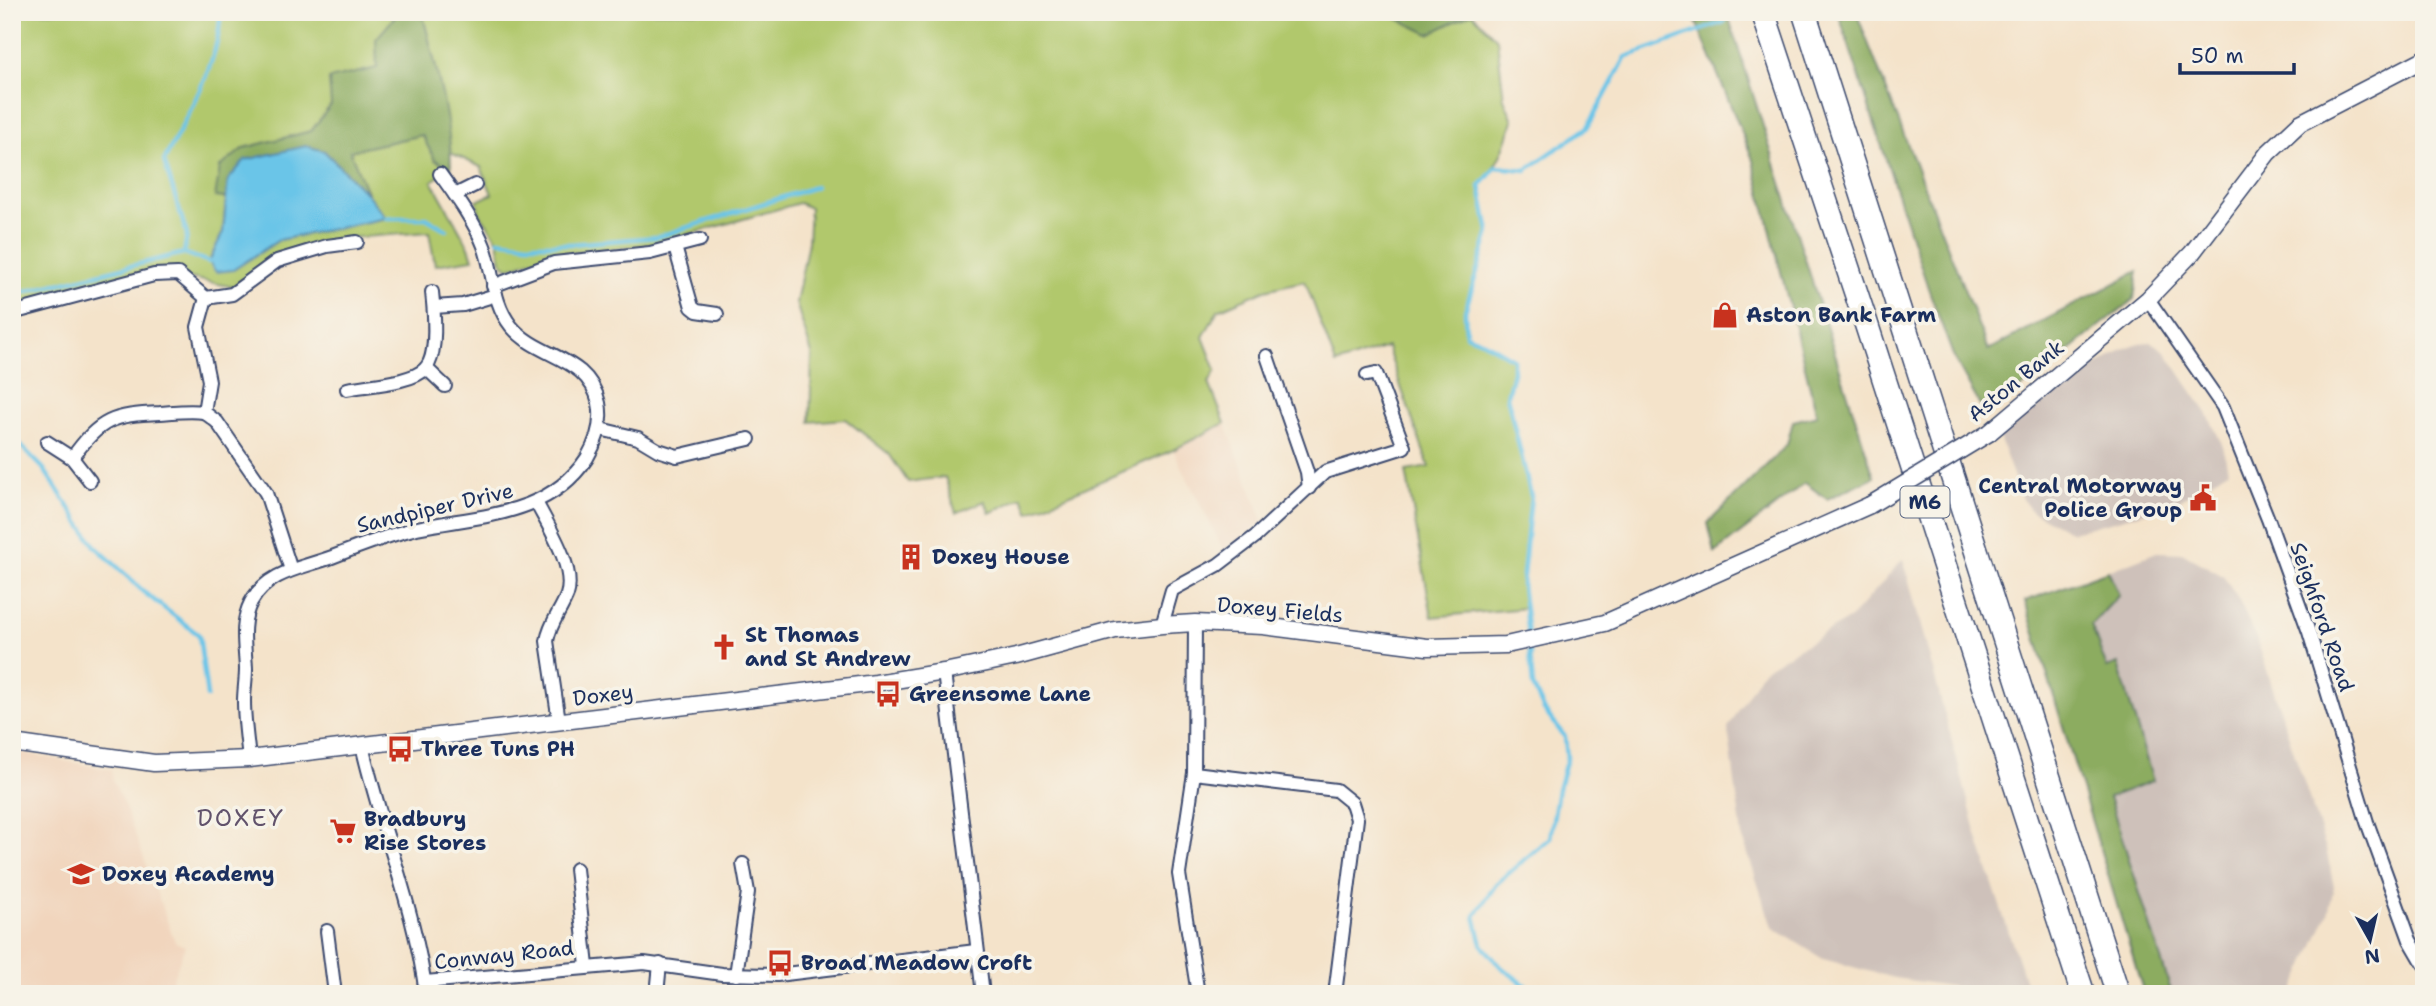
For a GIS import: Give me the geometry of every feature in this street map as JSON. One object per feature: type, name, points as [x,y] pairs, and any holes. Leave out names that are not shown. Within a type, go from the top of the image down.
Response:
[{"type":"highway","name":"M6","points":[[1763,12],[2084,994]]},
{"type":"highway","name":"M6","points":[[1804,12],[2118,994]]},
{"type":"street","name":"Aston Bank","points":[[1506,645],[1605,623],[1870,505],[1989,433],[2148,299],[2192,253],[2268,153],[2301,123],[2424,59]]},
{"type":"street","points":[[440,174],[484,246],[495,290],[509,324],[536,347],[569,361],[590,381],[600,405],[600,429],[638,438],[658,450],[677,456],[749,439]]},
{"type":"street","points":[[455,195],[475,186]]},
{"type":"street","points":[[434,307],[463,305],[554,262],[616,258],[700,240]]},
{"type":"street","points":[[12,313],[154,275],[178,274],[206,298],[232,294],[277,261],[327,246],[357,242]]},
{"type":"street","points":[[675,247],[692,307],[697,311],[717,314]]},
{"type":"street","points":[[346,389],[409,378],[426,368],[431,360],[433,346],[432,292]]},
{"type":"street","points":[[204,412],[209,389],[209,371],[198,327],[206,298]]},
{"type":"street","name":"Seighford Road","points":[[2148,299],[2223,407],[2309,632],[2367,822],[2410,940],[2424,964]]},
{"type":"street","points":[[1267,356],[1307,472],[1309,488]]},
{"type":"street","points":[[426,368],[445,386]]},
{"type":"street","points":[[1162,625],[1172,590],[1217,565],[1256,536],[1325,471],[1404,447],[1376,373],[1367,375]]},
{"type":"street","points":[[72,458],[92,432],[112,419],[135,414],[204,412],[217,422],[266,493],[290,570]]},
{"type":"street","name":"Sandpiper Drive","points":[[249,759],[243,633],[251,602],[266,584],[290,570],[355,547],[415,529],[523,508],[536,502],[554,492],[581,466],[596,442],[600,429]]},
{"type":"street","points":[[47,442],[72,458],[90,481]]},
{"type":"street","points":[[536,502],[563,558],[569,579],[566,596],[548,631],[547,641],[559,721]]},
{"type":"street","name":"Doxey","points":[[12,743],[154,763],[249,759],[876,683],[1016,657],[1115,630],[1195,624]]},
{"type":"street","name":"Doxey Fields","points":[[1198,994],[1179,874],[1195,773],[1195,624],[1263,626],[1427,646],[1506,645]]},
{"type":"street","points":[[944,672],[983,994]]},
{"type":"street","points":[[362,745],[373,792],[412,919],[426,988]]},
{"type":"street","points":[[1195,773],[1336,790],[1352,803],[1357,820],[1335,994]]},
{"type":"street","points":[[736,975],[748,892],[743,864]]},
{"type":"street","name":"Conway Road","points":[[576,869],[587,966]]},
{"type":"street","points":[[327,931],[335,994]]},
{"type":"street","name":"Conway Road","points":[[426,988],[587,966],[644,963],[736,975],[777,975],[976,951]]},
{"type":"street","points":[[657,994],[660,964]]},
{"type":"shaded area","points":[[2151,342],[2165,351],[2207,413],[2223,446],[2228,471],[2170,506],[2072,532],[2032,512],[2022,499],[1999,437],[2066,386],[2123,349]]},
{"type":"shaded area","points":[[1225,423],[1263,521],[1224,551],[1173,450]]},
{"type":"shaded area","points":[[2157,552],[2183,553],[2223,576],[2238,599],[2256,637],[2326,849],[2334,887],[2328,914],[2292,994],[2172,994],[2109,797],[2153,781],[2118,665],[2107,668],[2091,625],[2118,595],[2108,571]]},
{"type":"shaded area","points":[[1903,559],[1979,842],[2029,994],[2006,994],[1894,978],[1823,959],[1772,927],[1742,836],[1728,728],[1763,670],[1852,617]]},
{"type":"shaded area","name":"Doxey Academy","points":[[12,751],[112,770],[113,781],[175,942],[185,946],[167,994],[12,994]]},
{"type":"green space","points":[[12,12],[399,12],[392,19],[377,68],[331,105],[311,132],[244,148],[215,197],[226,198],[223,232],[209,262],[233,270],[279,240],[385,218],[368,195],[349,151],[422,135],[435,160],[451,168],[432,181],[473,259],[435,265],[429,232],[349,238],[274,255],[233,287],[152,270],[12,309]]},
{"type":"green space","points":[[399,12],[422,12],[445,110],[451,168],[435,160],[422,135],[350,151],[368,195],[324,151],[228,180],[226,198],[215,197],[220,167],[244,148],[311,131],[331,105],[329,79],[377,68],[376,39]]},
{"type":"green space","points":[[422,12],[1384,12],[1429,34],[1472,13],[1497,39],[1504,99],[1513,120],[1501,155],[1480,186],[1489,232],[1465,311],[1466,334],[1513,359],[1507,396],[1531,496],[1522,585],[1525,608],[1432,617],[1406,471],[1429,467],[1387,347],[1336,364],[1305,281],[1265,290],[1218,310],[1203,337],[1216,370],[1209,383],[1225,423],[1173,450],[1029,512],[1022,497],[990,513],[985,501],[956,513],[945,477],[908,482],[889,454],[845,419],[810,422],[812,354],[796,303],[808,242],[810,208],[799,203],[656,244],[544,256],[509,268],[502,263],[498,240],[479,212],[477,201],[492,194],[481,167],[451,153],[437,72]]},
{"type":"green space","points":[[1384,12],[1472,12],[1472,13],[1429,34]]},
{"type":"green space","points":[[1692,12],[1727,12],[1874,477],[1827,499],[1805,483],[1715,553],[1708,523],[1787,445],[1793,421],[1817,415],[1752,157]]},
{"type":"green space","points":[[1838,12],[1856,12],[1988,350],[2138,271],[2134,299],[1986,416],[1954,358],[1928,288]]},
{"type":"green space","points":[[2108,571],[2119,595],[2091,625],[2107,668],[2118,664],[2153,781],[2109,797],[2172,994],[2144,994],[2025,601]]},
{"type":"water","points":[[306,146],[324,151],[368,195],[386,218],[279,240],[233,270],[216,272],[209,262],[223,232],[228,180],[245,160]]},
{"type":"waterway","points":[[184,253],[187,235],[164,161],[209,69],[219,30],[220,12]]},
{"type":"waterway","points":[[1528,635],[1522,585],[1531,496],[1507,396],[1513,359],[1466,335],[1465,311],[1489,232],[1480,186],[1496,167],[1526,170],[1588,127],[1626,57],[1724,22]]},
{"type":"waterway","points":[[498,240],[528,244],[571,244],[657,237],[815,187]]},
{"type":"waterway","points":[[386,218],[426,218],[447,230]]},
{"type":"waterway","points":[[12,295],[184,253],[209,262]]},
{"type":"waterway","points":[[12,437],[43,468],[95,546],[146,594],[199,635],[207,696]]},
{"type":"waterway","points":[[1529,644],[1533,686],[1544,710],[1565,737],[1567,758],[1558,790],[1550,838],[1496,884],[1475,916],[1482,945],[1501,967],[1537,994]]},
{"type":"place","name":"Aston Bank Farm","points":[[1725,315]]},
{"type":"place","name":"Central Motorway Police Group","points":[[2203,498]]},
{"type":"place","name":"Doxey House","points":[[911,557]]},
{"type":"place","name":"St Thomas and St Andrew","points":[[724,647]]},
{"type":"place","name":"Greensome Lane","points":[[888,694]]},
{"type":"place","name":"Three Tuns PH","points":[[400,749]]},
{"type":"place","name":"Bradbury Rise Stores","points":[[343,831]]},
{"type":"place","name":"Doxey Academy","points":[[81,874]]},
{"type":"place","name":"Broad Meadow Croft","points":[[780,963]]},
{"type":"district","name":"DOXEY","points":[[241,818]]}]
